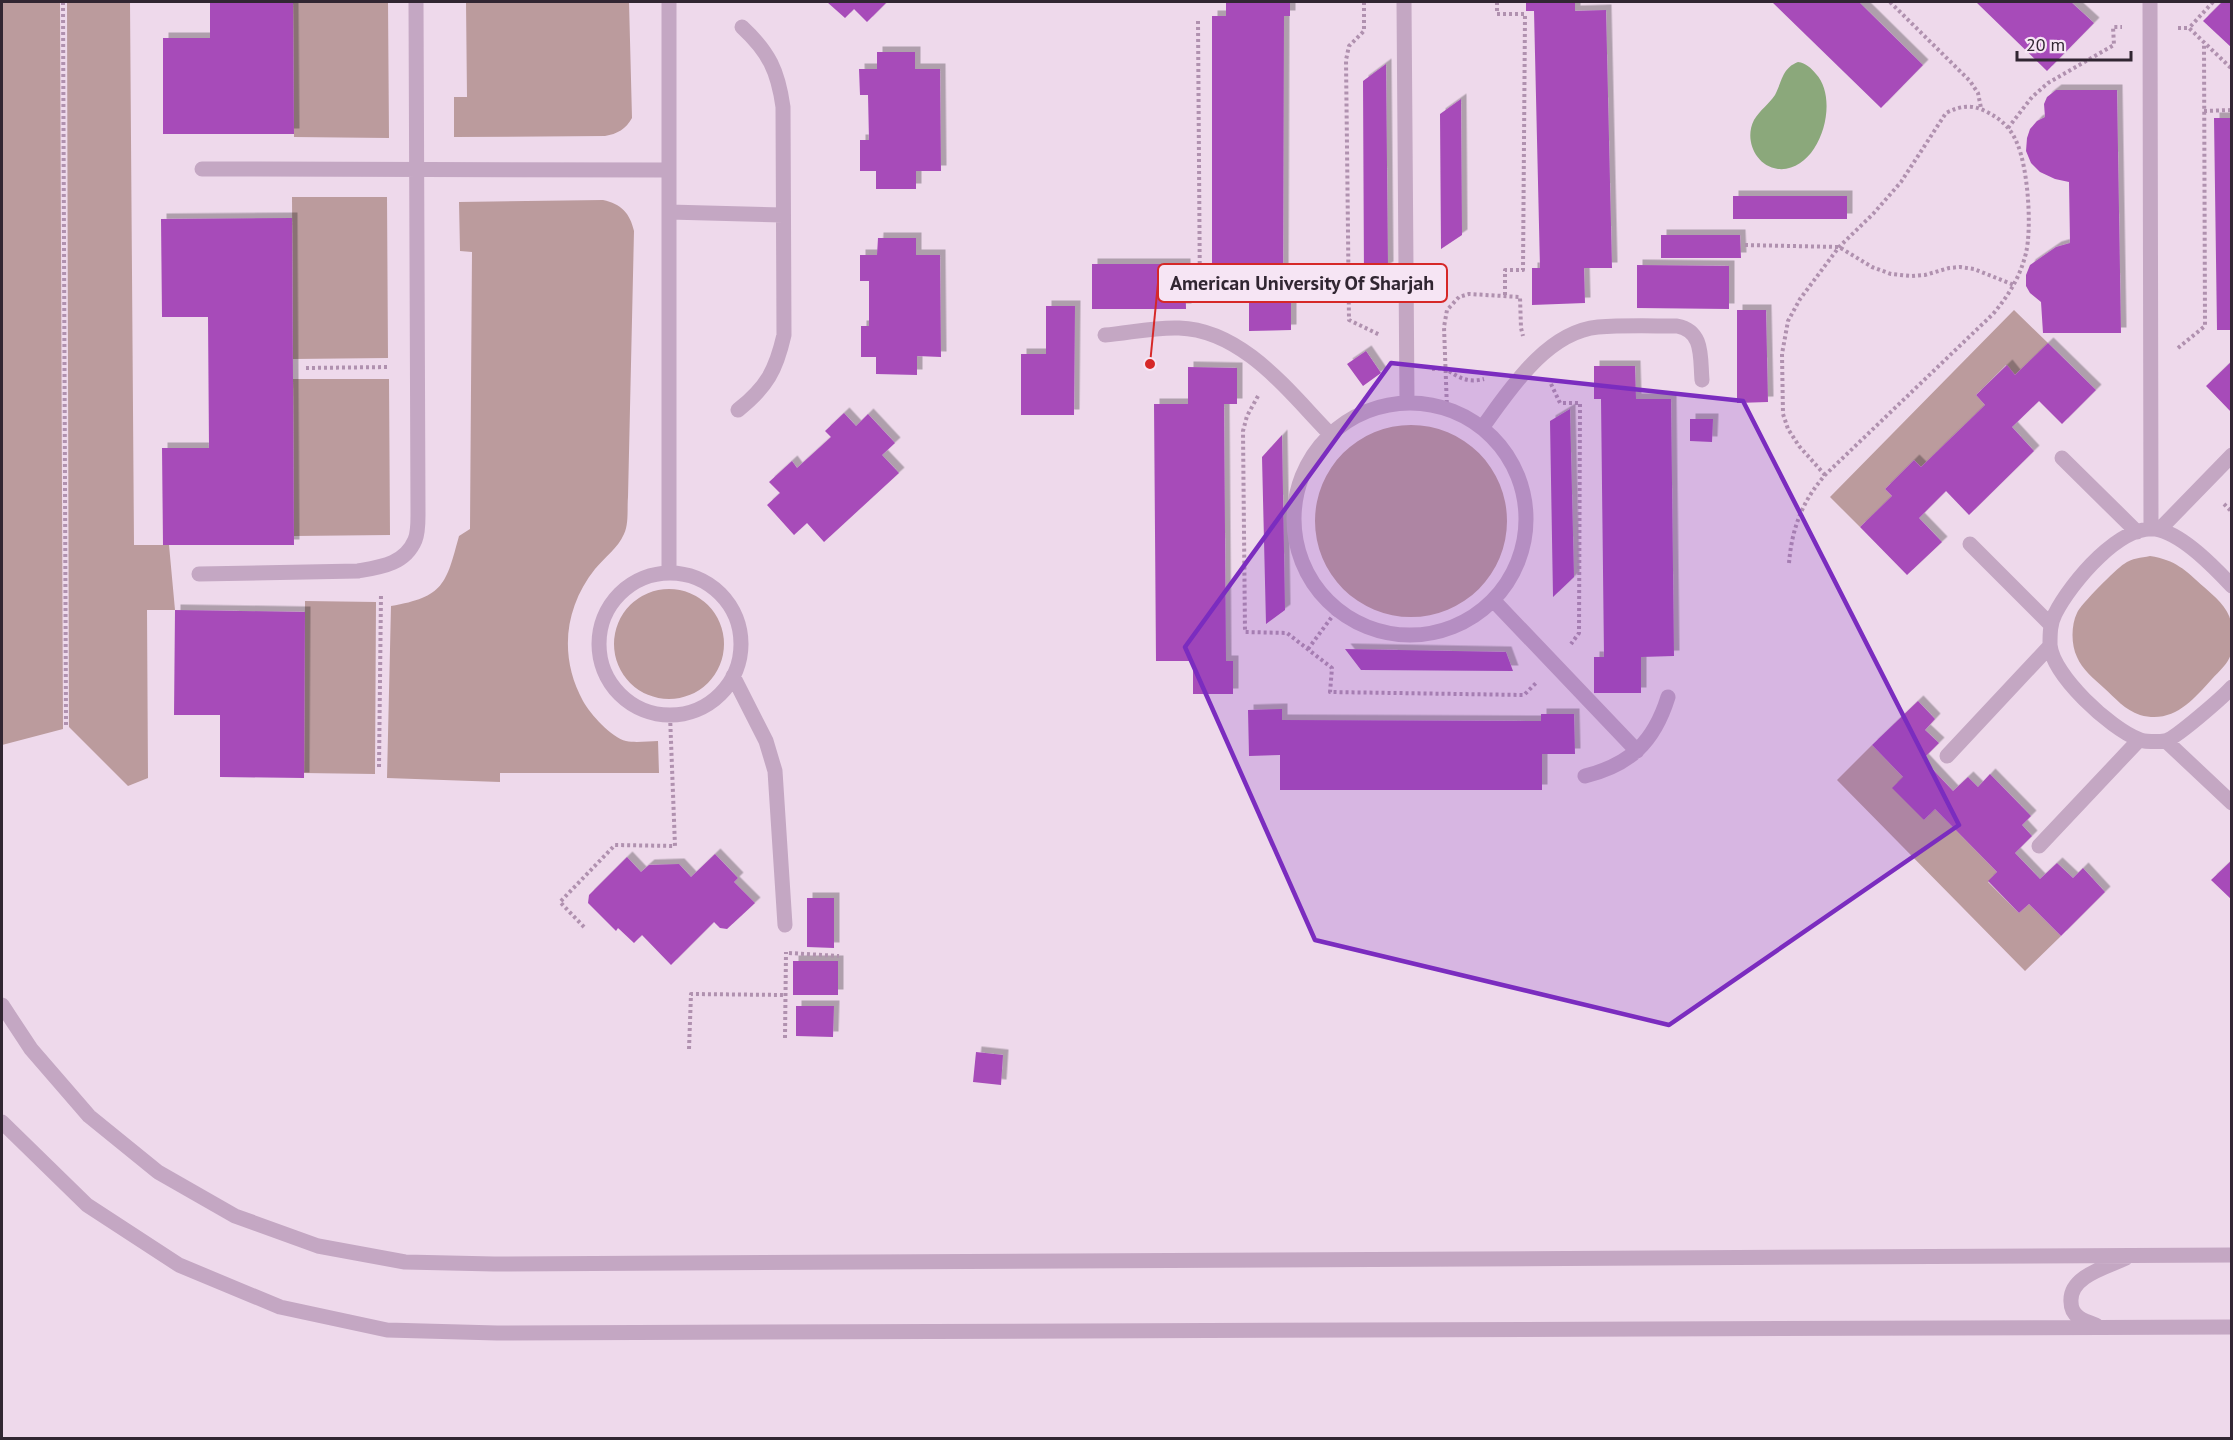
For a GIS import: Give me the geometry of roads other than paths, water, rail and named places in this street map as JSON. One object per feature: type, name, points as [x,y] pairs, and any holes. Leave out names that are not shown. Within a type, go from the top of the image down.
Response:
[{"type":"street","points":[[199,574],[358,571],[402,559],[416,539],[418,515],[416,2]]},
{"type":"street","points":[[669,2],[669,572]]},
{"type":"street","points":[[1404,2],[1407,402]]},
{"type":"street","points":[[2149,530],[2150,2]]},
{"type":"street","points":[[738,410],[756,396],[770,378],[779,357],[784,335],[783,107],[780,84],[759,43],[742,27]]},
{"type":"street","points":[[202,169],[669,170]]},
{"type":"street","points":[[669,212],[783,215]]},
{"type":"street","points":[[1482,428],[1523,372],[1539,357],[1565,339],[1595,327],[1677,326],[1687,328],[1695,336],[1699,346],[1701,380]]},
{"type":"street","points":[[1105,335],[1179,328],[1201,331],[1228,342],[1262,364],[1330,434]]},
{"type":"street","points":[[1407,402],[1447,409],[1465,416],[1482,428],[1504,451],[1519,480],[1526,512],[1524,544],[1513,575],[1494,601],[1467,621],[1434,633],[1400,636],[1367,627],[1337,610],[1314,586],[1299,556],[1293,523],[1297,490],[1309,459],[1330,434],[1346,421],[1365,411],[1407,402]]},
{"type":"street","points":[[2232,455],[2149,530],[2122,538],[2089,568],[2055,613],[2051,625],[2050,646],[2062,673],[2079,692],[2115,725],[2139,740],[2166,741],[2207,711],[2232,687]]},
{"type":"street","points":[[2062,458],[2149,530],[2171,535],[2203,558],[2232,586]]},
{"type":"street","points":[[1970,544],[2051,625]]},
{"type":"street","points":[[669,572],[689,575],[708,584],[724,598],[735,616],[740,636],[740,657],[733,676],[722,692],[706,705],[688,712],[670,715],[645,710],[624,698],[608,679],[600,656],[600,632],[608,608],[624,589],[645,577],[669,572]]},
{"type":"street","points":[[1494,601],[1637,751]]},
{"type":"street","points":[[1947,756],[2050,646]]},
{"type":"street","points":[[733,676],[766,741],[775,771],[785,925]]},
{"type":"street","points":[[1585,776],[1613,767],[1637,751],[1651,735],[1662,717],[1668,697]]},
{"type":"street","points":[[2039,846],[2139,740]]},
{"type":"street","points":[[2166,741],[2232,803]]},
{"type":"street","points":[[2,1005],[31,1049],[89,1116],[158,1172],[235,1216],[318,1246],[405,1262],[506,1264],[2232,1255]]},
{"type":"street","points":[[2,1122],[87,1205],[179,1265],[280,1307],[387,1330],[497,1333],[2232,1327]]},
{"type":"street","points":[[2105,1328],[2079,1319],[2071,1307],[2070,1293],[2076,1283],[2132,1256]]},
{"type":"place","name":"American University Of Sharjah","points":[[1150,364]]}]
